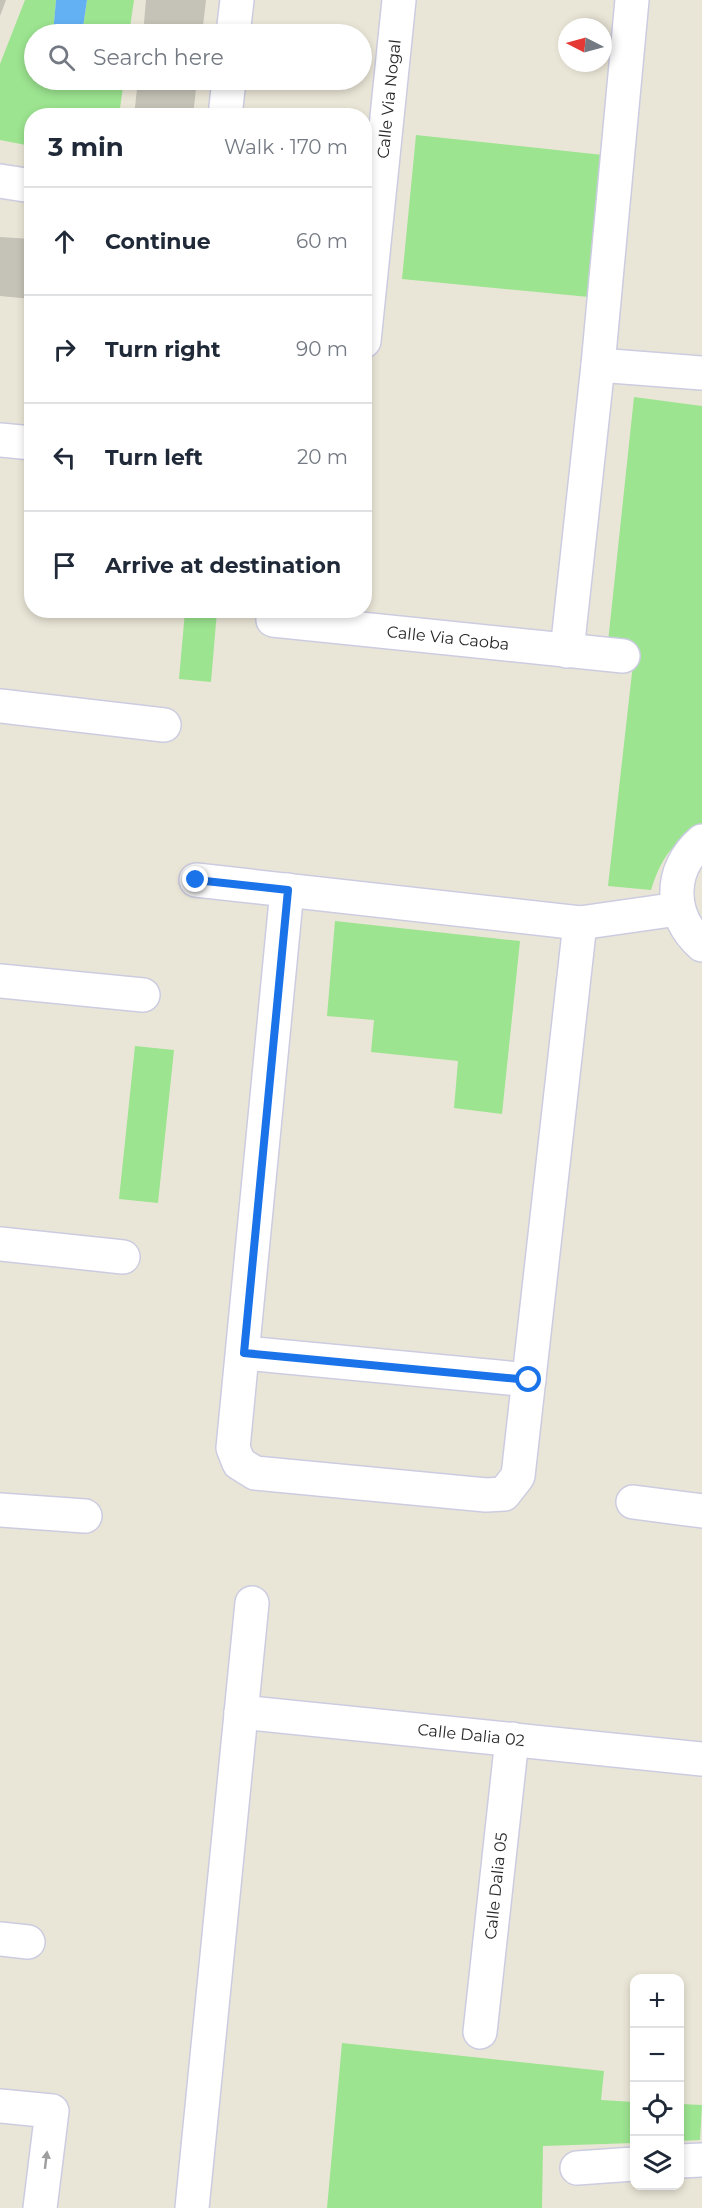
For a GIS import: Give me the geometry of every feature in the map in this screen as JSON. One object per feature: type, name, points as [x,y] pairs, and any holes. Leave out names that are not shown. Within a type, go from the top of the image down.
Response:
[{"type":"street","points":[[234,24],[237,0]]},
{"type":"street","name":"Calle Via Nogal","points":[[372,264],[399,0]]},
{"type":"street","points":[[567,651],[598,365],[632,0]]},
{"type":"street","points":[[226,108],[228,90]]},
{"type":"street","points":[[0,181],[24,185]]},
{"type":"street","points":[[598,365],[702,373]]},
{"type":"street","points":[[0,440],[24,442]]},
{"type":"street","name":"Calle Via Caoba","points":[[273,620],[337,618],[567,651],[622,656]]},
{"type":"street","points":[[0,706],[164,724]]},
{"type":"street","points":[[702,841],[692,850],[681,868],[676,888],[678,909],[686,928],[702,945]]},
{"type":"street","points":[[196,880],[580,923],[678,909]]},
{"type":"street","points":[[288,890],[233,1448],[239,1463],[255,1473],[266,1475],[486,1495],[504,1494],[518,1476],[580,923]]},
{"type":"street","points":[[0,981],[143,995]]},
{"type":"street","points":[[0,1244],[123,1257]]},
{"type":"street","points":[[244,1353],[529,1380]]},
{"type":"street","points":[[633,1502],[702,1511]]},
{"type":"street","points":[[0,1510],[85,1516]]},
{"type":"street","points":[[192,2208],[252,1604]]},
{"type":"street","name":"Calle Dalia 02","points":[[241,1712],[702,1759]]},
{"type":"street","name":"Calle Dalia 05","points":[[480,2032],[512,1739]]},
{"type":"street","points":[[0,2106],[52,2111],[40,2208]]},
{"type":"street","points":[[684,2161],[702,2160]]},
{"type":"street","points":[[577,2168],[630,2164]]},
{"type":"green space","points":[[25,0],[56,0],[54,24],[24,24],[24,90],[123,90],[120,108],[24,108],[24,145],[0,140],[0,64]]},
{"type":"green space","points":[[87,0],[134,0],[130,24],[83,24]]},
{"type":"green space","points":[[416,135],[603,155],[589,297],[402,279]]},
{"type":"green space","points":[[634,397],[702,406],[702,824],[669,852],[659,868],[651,890],[608,886],[635,646],[608,642]]},
{"type":"green space","points":[[184,618],[216,618],[211,682],[179,679]]},
{"type":"green space","points":[[335,921],[520,941],[502,1114],[454,1108],[458,1061],[371,1052],[374,1020],[327,1016]]},
{"type":"green space","points":[[135,1046],[174,1050],[158,1203],[119,1199]]},
{"type":"green space","points":[[342,2043],[604,2071],[601,2100],[630,2102],[630,2143],[543,2146],[542,2208],[327,2208]]},
{"type":"green space","points":[[684,2104],[702,2105],[700,2140],[684,2141]]},
{"type":"water","points":[[56,0],[87,0],[83,24],[54,24]]},
{"type":"building","points":[[0,0],[6,0],[0,16]]},
{"type":"building","points":[[146,0],[206,0],[203,24],[144,24]]},
{"type":"building","points":[[137,90],[196,90],[194,108],[135,108]]},
{"type":"building","points":[[0,237],[24,238],[24,298],[0,296]]},
{"type":"route","points":[[196,880],[288,890],[244,1353],[529,1380]]}]
